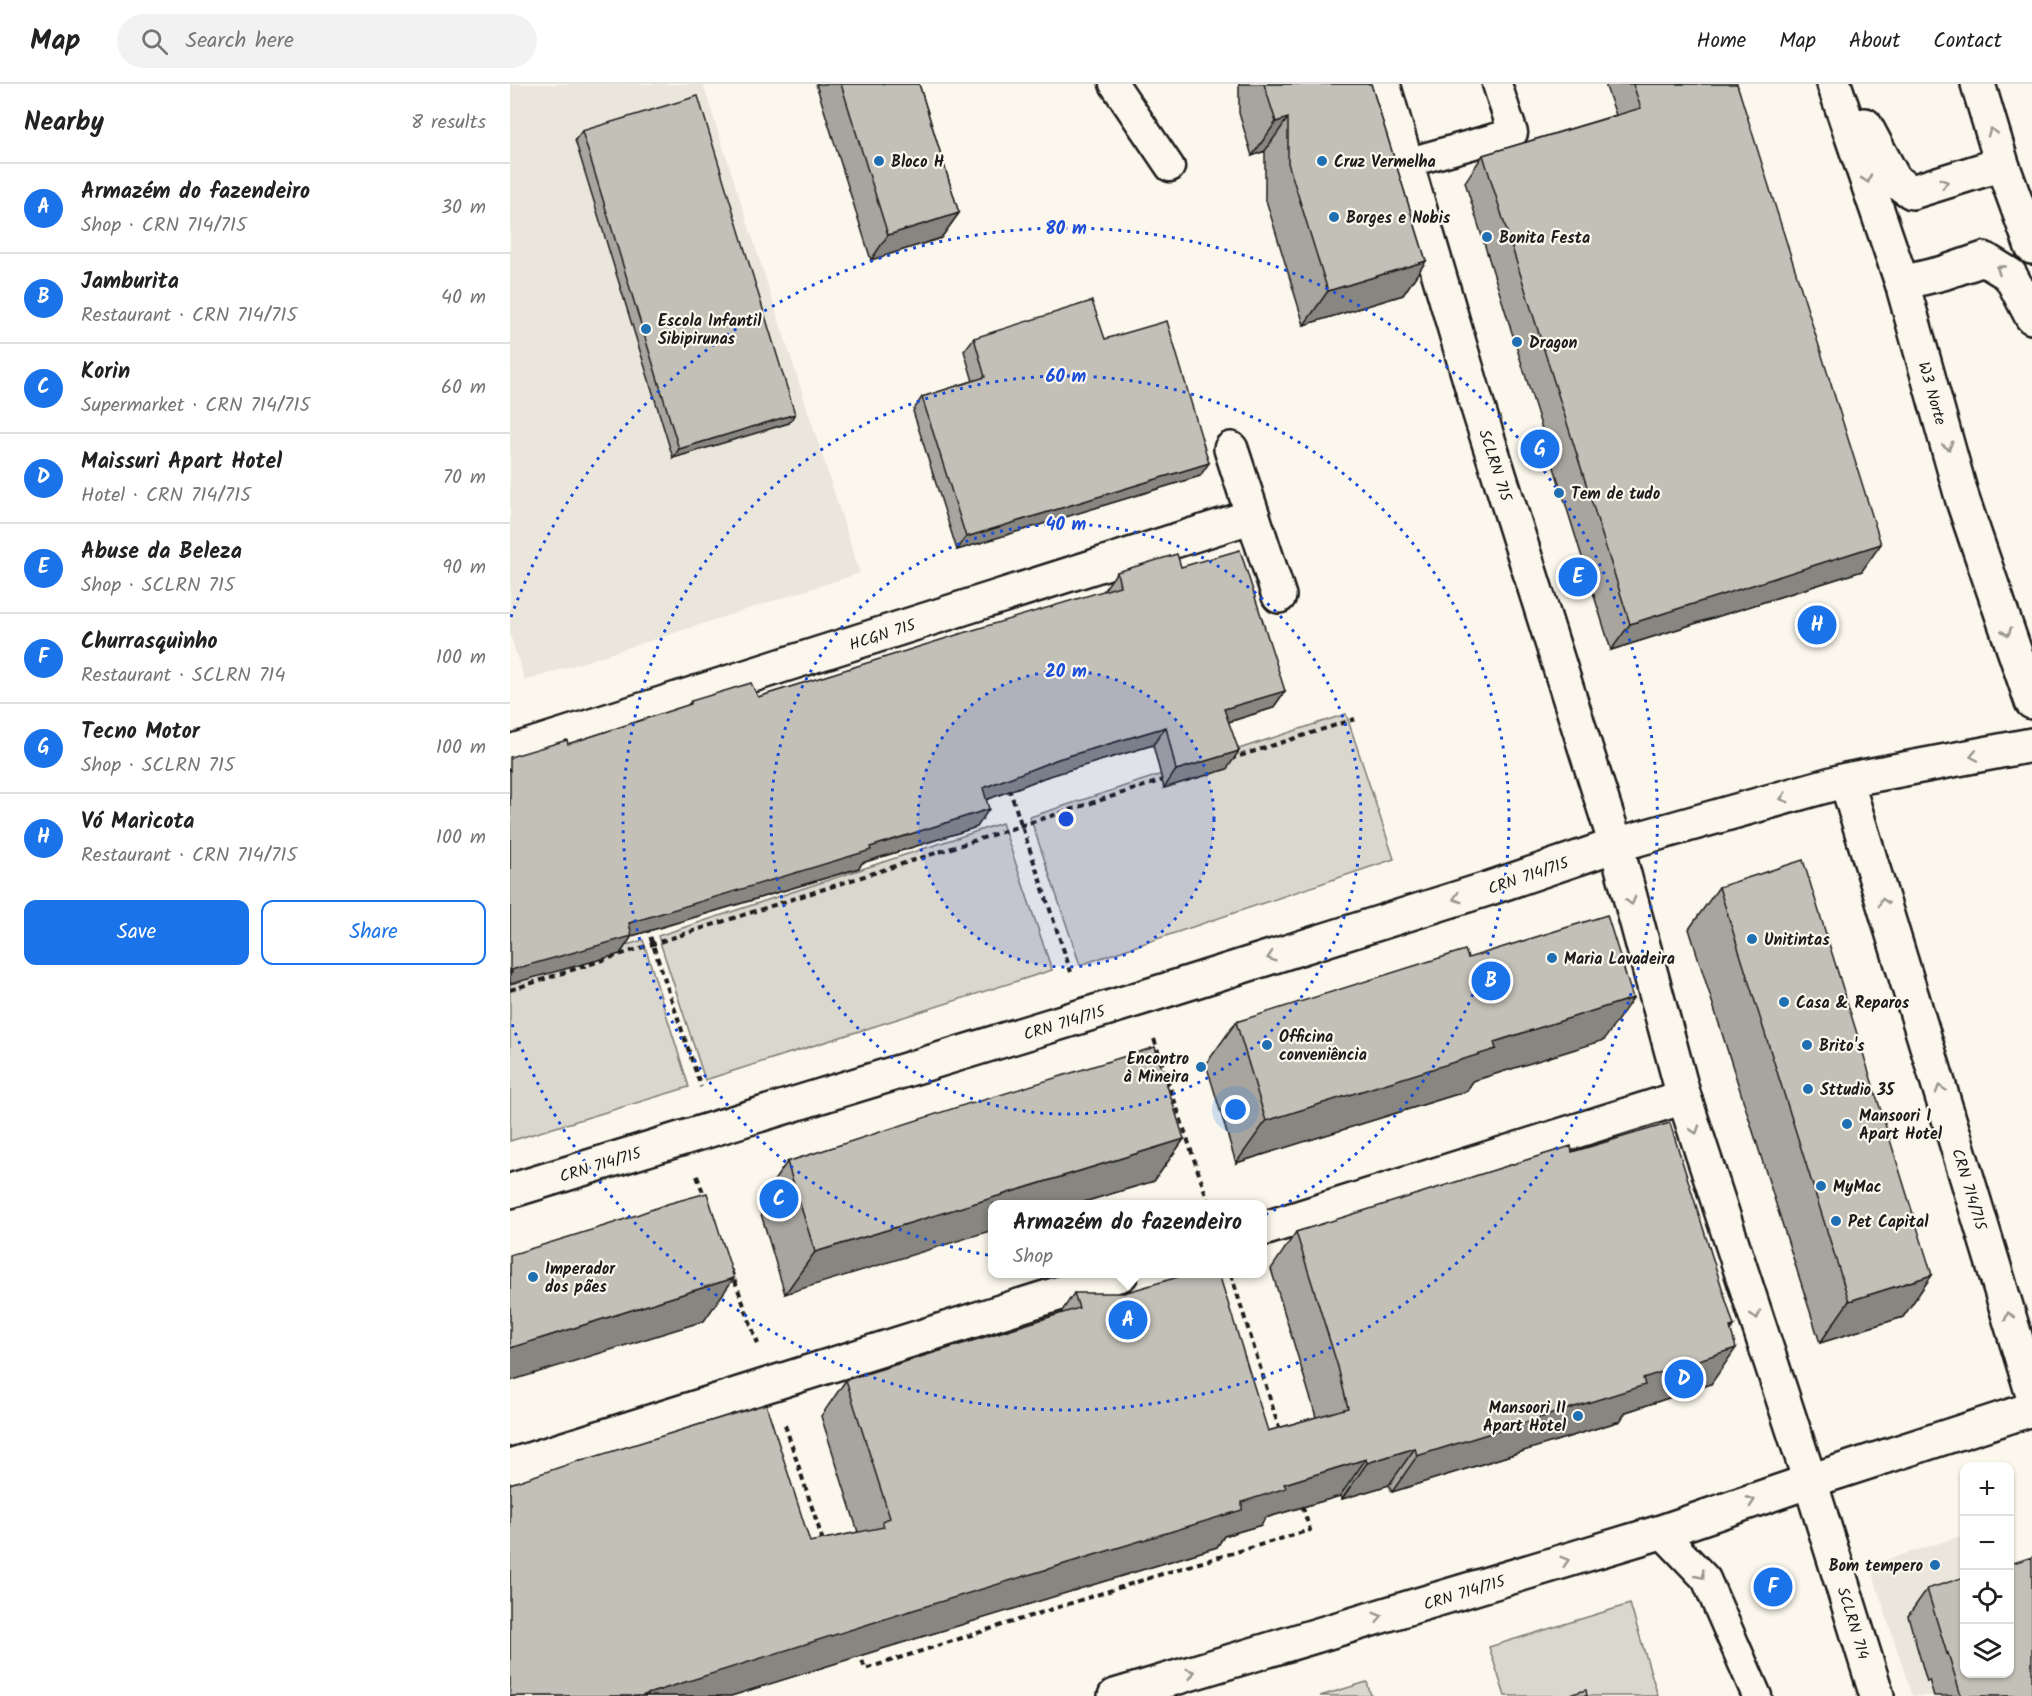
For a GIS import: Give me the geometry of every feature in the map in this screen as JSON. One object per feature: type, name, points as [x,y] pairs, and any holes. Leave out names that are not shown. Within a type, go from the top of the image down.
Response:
[{"type":"street","name":"SCLRN 715","points":[[1383,84],[1479,411],[1616,845]]},
{"type":"street","name":"W3 Norte","points":[[1834,84],[1902,283],[1963,501],[2032,702]]},
{"type":"street","points":[[1844,84],[1895,181],[1912,192],[2002,164]]},
{"type":"street","points":[[1978,84],[2002,164],[2032,247]]},
{"type":"street","points":[[1902,283],[1943,273],[1984,259],[2010,275],[2032,317]]},
{"type":"street","points":[[1231,449],[1279,596]]},
{"type":"street","name":"HCGN 715","points":[[510,752],[1253,516]]},
{"type":"street","name":"CRN 714/715","points":[[510,1191],[1141,998],[1616,845],[1846,780],[2032,746]]},
{"type":"street","name":"CRN 714/715","points":[[1846,780],[2032,1392]]},
{"type":"street","points":[[1616,845],[1684,1096],[1810,1481]]},
{"type":"street","points":[[1267,1228],[1684,1096]]},
{"type":"street","points":[[510,1466],[1108,1278]]},
{"type":"street","name":"CRN 714/715","points":[[1115,1696],[1661,1532],[2032,1409]]},
{"type":"street","name":"SCLRN 714","points":[[1810,1481],[1877,1696]]},
{"type":"lane","points":[[1114,84],[1170,167]]},
{"type":"lane","points":[[1406,163],[1513,133],[1497,84]]},
{"type":"lane","points":[[1661,1532],[1706,1579],[1757,1696]]},
{"type":"path","points":[[1222,761],[1355,719]]},
{"type":"path","points":[[510,990],[1166,779]]},
{"type":"path","points":[[1007,781],[1071,972]]},
{"type":"path","points":[[645,922],[700,1087]]},
{"type":"path","points":[[1141,998],[1208,1200]]},
{"type":"path","points":[[684,1139],[708,1206]]},
{"type":"path","points":[[728,1261],[772,1383],[826,1548]]},
{"type":"path","points":[[1232,1278],[1282,1441]]},
{"type":"path","points":[[858,1647],[865,1669],[1162,1574],[1310,1530],[1300,1496]]},
{"type":"shaded area","name":"Escola Infantil Sibipirunas","points":[[510,84],[703,84],[860,573],[525,681],[510,635]]},
{"type":"shaded area","points":[[1346,714],[1394,859],[1080,965],[1030,817]]},
{"type":"shaded area","points":[[1002,823],[1052,970],[705,1080],[658,936]]},
{"type":"shaded area","points":[[643,940],[689,1087],[510,1141],[510,981]]},
{"type":"shaded area","points":[[1960,1536],[1960,1678],[2014,1678],[2014,1571],[2032,1629],[2032,1696],[1912,1696],[1870,1565]]},
{"type":"shaded area","points":[[1630,1604],[1658,1696],[1505,1696],[1489,1647]]},
{"type":"shaded area","points":[[1367,1682],[1371,1696],[1320,1696]]},
{"type":"building","points":[[841,84],[919,84],[959,213],[888,235]]},
{"type":"building","points":[[1264,84],[1371,84],[1426,261],[1328,291],[1288,163],[1288,118],[1276,122]]},
{"type":"building","points":[[1633,84],[1737,84],[1881,544],[1630,624],[1483,155],[1641,108]]},
{"type":"building","points":[[698,96],[795,414],[679,449],[582,131]]},
{"type":"building","points":[[1092,301],[1105,339],[1167,321],[1209,463],[966,537],[922,397],[985,377],[974,338]]},
{"type":"building","points":[[1240,550],[1285,691],[1224,709],[1239,751],[1176,770],[1166,727],[1058,759],[983,788],[989,809],[870,847],[871,850],[629,923],[632,936],[511,970],[510,974],[510,757],[567,740],[568,744],[691,704],[691,701],[751,683],[758,697],[1120,586],[1117,572],[1177,554],[1181,567]]},
{"type":"building","points":[[1803,860],[1932,1275],[1849,1301],[1719,887]]},
{"type":"building","points":[[1607,915],[1633,998],[1494,1042],[1496,1049],[1266,1121],[1236,1022],[1465,950],[1468,958]]},
{"type":"building","points":[[1155,1047],[1184,1139],[815,1252],[787,1162]]},
{"type":"building","points":[[1670,1123],[1734,1326],[1730,1327],[1736,1348],[1643,1378],[1645,1385],[1417,1456],[1415,1448],[1367,1463],[1366,1459],[1284,1484],[1286,1488],[1242,1502],[1242,1510],[641,1696],[510,1696],[510,1484],[766,1404],[810,1542],[884,1527],[882,1521],[890,1518],[846,1380],[1079,1308],[1074,1293],[1124,1293],[1175,1278],[1220,1278],[1268,1431],[1348,1408],[1338,1367],[1296,1232],[1571,1146],[1572,1152]]},
{"type":"building","points":[[707,1193],[734,1278],[510,1348],[510,1255]]},
{"type":"building","points":[[2032,1557],[2032,1696],[1961,1696],[1927,1589],[1960,1579],[1960,1678],[2014,1678],[2014,1563]]},
{"type":"building","points":[[1586,1690],[1587,1696],[1566,1696]]},
{"type":"place","name":"Bloco H","points":[[879,161]]},
{"type":"place","name":"Cruz Vermelha","points":[[1322,161]]},
{"type":"place","name":"Borges e Nobis","points":[[1334,217]]},
{"type":"place","name":"Bonita Festa","points":[[1487,237]]},
{"type":"place","name":"Escola Infantil Sibipirunas","points":[[646,329]]},
{"type":"place","name":"Dragon","points":[[1517,342]]},
{"type":"place","name":"Tecno Motor","points":[[1540,449]]},
{"type":"place","name":"Tem de tudo","points":[[1559,493]]},
{"type":"place","name":"Abuse da Beleza","points":[[1578,577]]},
{"type":"place","name":"Vó Maricota","points":[[1817,625]]},
{"type":"place","name":"Unitintas","points":[[1752,939]]},
{"type":"place","name":"Maria Lavadeira","points":[[1552,958]]},
{"type":"place","name":"Jamburita","points":[[1491,981]]},
{"type":"place","name":"Casa & Reparos","points":[[1784,1002]]},
{"type":"place","name":"Officina conveniência","points":[[1267,1045]]},
{"type":"place","name":"Brito's","points":[[1807,1045]]},
{"type":"place","name":"Encontro à Mineira","points":[[1201,1067]]},
{"type":"place","name":"Sttudio 35","points":[[1808,1089]]},
{"type":"place","name":"Mansoori I Apart Hotel","points":[[1847,1124]]},
{"type":"place","name":"MyMac","points":[[1821,1186]]},
{"type":"place","name":"Korin","points":[[779,1199]]},
{"type":"place","name":"Pet Capital","points":[[1836,1221]]},
{"type":"place","name":"Imperador dos pães","points":[[533,1277]]},
{"type":"place","name":"Armazém do fazendeiro","points":[[1128,1320]]},
{"type":"place","name":"Maissuri Apart Hotel","points":[[1684,1379]]},
{"type":"place","name":"Mansoori II Apart Hotel","points":[[1578,1416]]},
{"type":"place","name":"Bom tempero","points":[[1935,1565]]},
{"type":"place","name":"Churrasquinho","points":[[1773,1587]]}]
